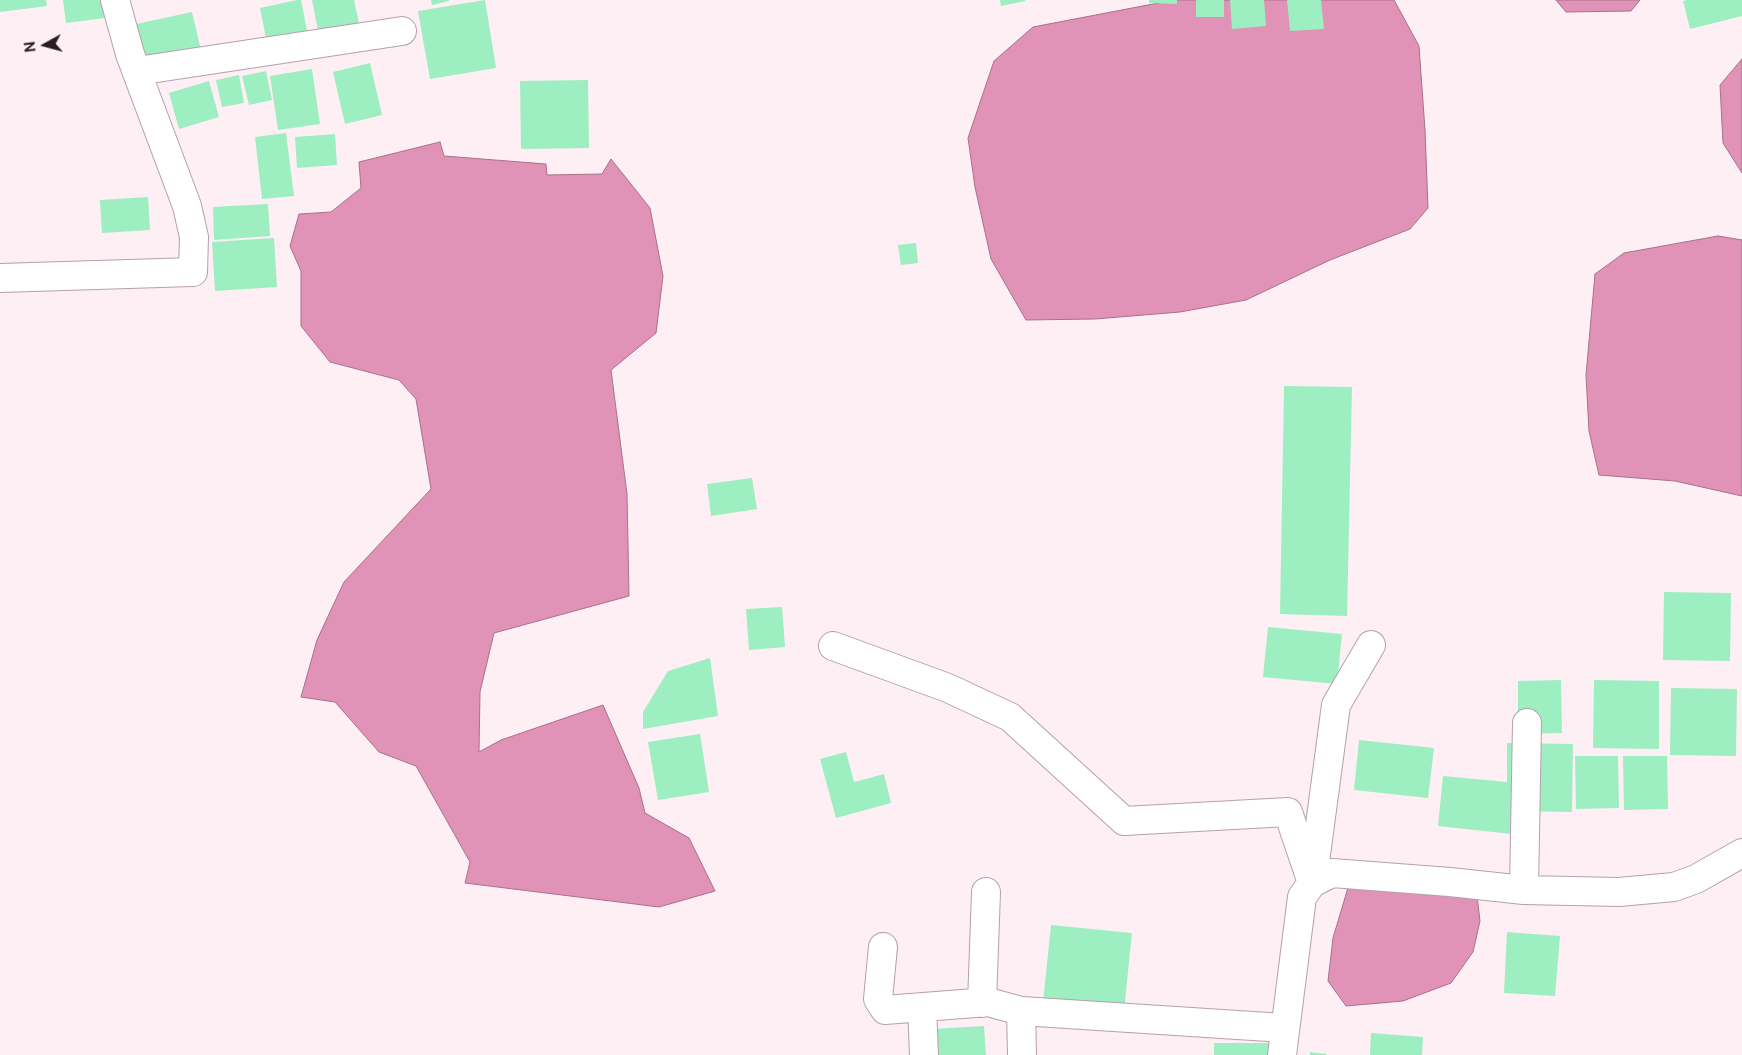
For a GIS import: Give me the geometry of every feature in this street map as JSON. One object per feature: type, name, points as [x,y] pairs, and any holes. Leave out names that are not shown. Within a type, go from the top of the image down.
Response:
[{"type":"street","points":[[0,278],[193,272],[194,237],[187,206],[130,54],[115,0]]},
{"type":"street","points":[[137,71],[402,31]]},
{"type":"street","points":[[1282,1055],[1302,897],[1312,883],[1336,705],[1371,645]]},
{"type":"street","points":[[833,646],[948,688],[1010,717],[1124,821],[1288,812],[1312,883]]},
{"type":"street","points":[[1524,890],[1526,723]]},
{"type":"street","points":[[1312,883],[1332,873],[1524,890],[1619,892],[1674,886],[1696,880],[1742,853]]},
{"type":"street","points":[[982,1003],[986,892]]},
{"type":"street","points":[[883,947],[878,999],[884,1010],[988,1002],[1021,1011],[1284,1028]]},
{"type":"street","points":[[922,1007],[924,1055]]},
{"type":"street","points":[[1021,1011],[1022,1055]]},
{"type":"shaded area","points":[[1174,0],[1394,0],[1419,46],[1428,208],[1410,229],[1330,260],[1246,300],[1180,312],[1095,319],[1026,320],[991,259],[975,187],[968,138],[994,61],[1033,27]]},
{"type":"shaded area","points":[[1556,0],[1640,0],[1631,11],[1566,12]]},
{"type":"shaded area","points":[[1742,59],[1742,173],[1723,143],[1720,85]]},
{"type":"shaded area","points":[[440,142],[444,156],[546,164],[547,175],[602,174],[611,159],[650,208],[663,276],[656,333],[611,370],[627,494],[629,596],[494,633],[480,692],[479,752],[501,740],[603,705],[639,788],[645,813],[689,838],[715,891],[659,907],[465,883],[470,862],[416,766],[379,752],[335,702],[301,697],[317,640],[344,582],[431,489],[416,399],[399,380],[330,362],[301,326],[301,271],[290,246],[299,214],[331,212],[361,188],[359,162]]},
{"type":"shaded area","points":[[1718,236],[1742,240],[1742,496],[1675,481],[1599,475],[1589,431],[1586,375],[1595,274],[1624,253]]},
{"type":"shaded area","points":[[1475,879],[1480,921],[1473,952],[1451,983],[1403,1001],[1346,1006],[1328,981],[1333,938],[1350,881]]},
{"type":"building","points":[[0,0],[46,0],[47,6],[0,12]]},
{"type":"building","points":[[63,0],[103,0],[105,18],[66,23]]},
{"type":"building","points":[[301,0],[312,56],[271,64],[260,8]]},
{"type":"building","points":[[312,0],[354,0],[363,43],[322,51]]},
{"type":"building","points":[[431,0],[449,0],[449,1],[432,5]]},
{"type":"building","points":[[485,0],[496,68],[430,79],[418,11]]},
{"type":"building","points":[[1000,0],[1025,0],[1025,1],[1001,6]]},
{"type":"building","points":[[1149,0],[1177,0],[1177,4],[1149,3]]},
{"type":"building","points":[[1196,0],[1224,0],[1224,17],[1196,17]]},
{"type":"building","points":[[1230,0],[1264,0],[1266,26],[1232,29]]},
{"type":"building","points":[[1287,0],[1321,0],[1324,29],[1290,31]]},
{"type":"building","points":[[1742,0],[1742,16],[1690,29],[1683,1]]},
{"type":"building","points":[[192,12],[204,63],[147,75],[136,24]]},
{"type":"building","points":[[370,63],[382,115],[345,124],[333,72]]},
{"type":"building","points":[[312,69],[320,124],[278,130],[270,76]]},
{"type":"building","points":[[266,71],[272,100],[249,105],[242,76]]},
{"type":"building","points":[[239,75],[244,103],[222,107],[216,80]]},
{"type":"building","points":[[588,80],[589,148],[521,149],[520,81]]},
{"type":"building","points":[[209,81],[219,117],[179,129],[169,93]]},
{"type":"building","points":[[286,133],[294,196],[262,199],[255,137]]},
{"type":"building","points":[[335,134],[337,165],[297,168],[295,137]]},
{"type":"building","points":[[148,197],[150,230],[102,233],[100,200]]},
{"type":"building","points":[[268,204],[270,236],[214,240],[213,207]]},
{"type":"building","points":[[274,238],[277,287],[215,291],[212,242]]},
{"type":"building","points":[[916,243],[918,263],[901,265],[898,245]]},
{"type":"building","points":[[1284,386],[1352,387],[1347,616],[1280,614]]},
{"type":"building","points":[[752,478],[757,509],[711,516],[707,484]]},
{"type":"building","points":[[1664,592],[1731,593],[1730,661],[1663,660]]},
{"type":"building","points":[[782,607],[785,647],[749,650],[746,609]]},
{"type":"building","points":[[1268,627],[1342,634],[1337,684],[1263,677]]},
{"type":"building","points":[[710,658],[718,716],[643,729],[643,712],[668,671]]},
{"type":"building","points":[[1561,680],[1562,733],[1518,734],[1518,681]]},
{"type":"building","points":[[1594,680],[1659,681],[1659,749],[1593,748]]},
{"type":"building","points":[[1671,688],[1737,689],[1736,756],[1670,755]]},
{"type":"building","points":[[700,734],[709,792],[658,800],[648,742]]},
{"type":"building","points":[[1359,740],[1434,748],[1428,798],[1354,790]]},
{"type":"building","points":[[1507,743],[1573,744],[1572,812],[1514,811],[1512,834],[1438,826],[1443,776],[1507,782]]},
{"type":"building","points":[[846,752],[854,782],[884,774],[891,803],[836,818],[820,759]]},
{"type":"building","points":[[1575,756],[1618,756],[1619,808],[1576,809]]},
{"type":"building","points":[[1623,756],[1667,756],[1668,809],[1624,810]]},
{"type":"building","points":[[1051,925],[1132,933],[1123,1020],[1042,1012]]},
{"type":"building","points":[[1507,932],[1560,936],[1555,996],[1504,993]]},
{"type":"building","points":[[984,1026],[986,1055],[934,1055],[932,1029]]},
{"type":"building","points":[[1371,1033],[1423,1037],[1422,1055],[1370,1055]]},
{"type":"building","points":[[1214,1043],[1273,1043],[1273,1055],[1214,1055]]},
{"type":"building","points":[[1310,1052],[1327,1054],[1310,1055]]}]
